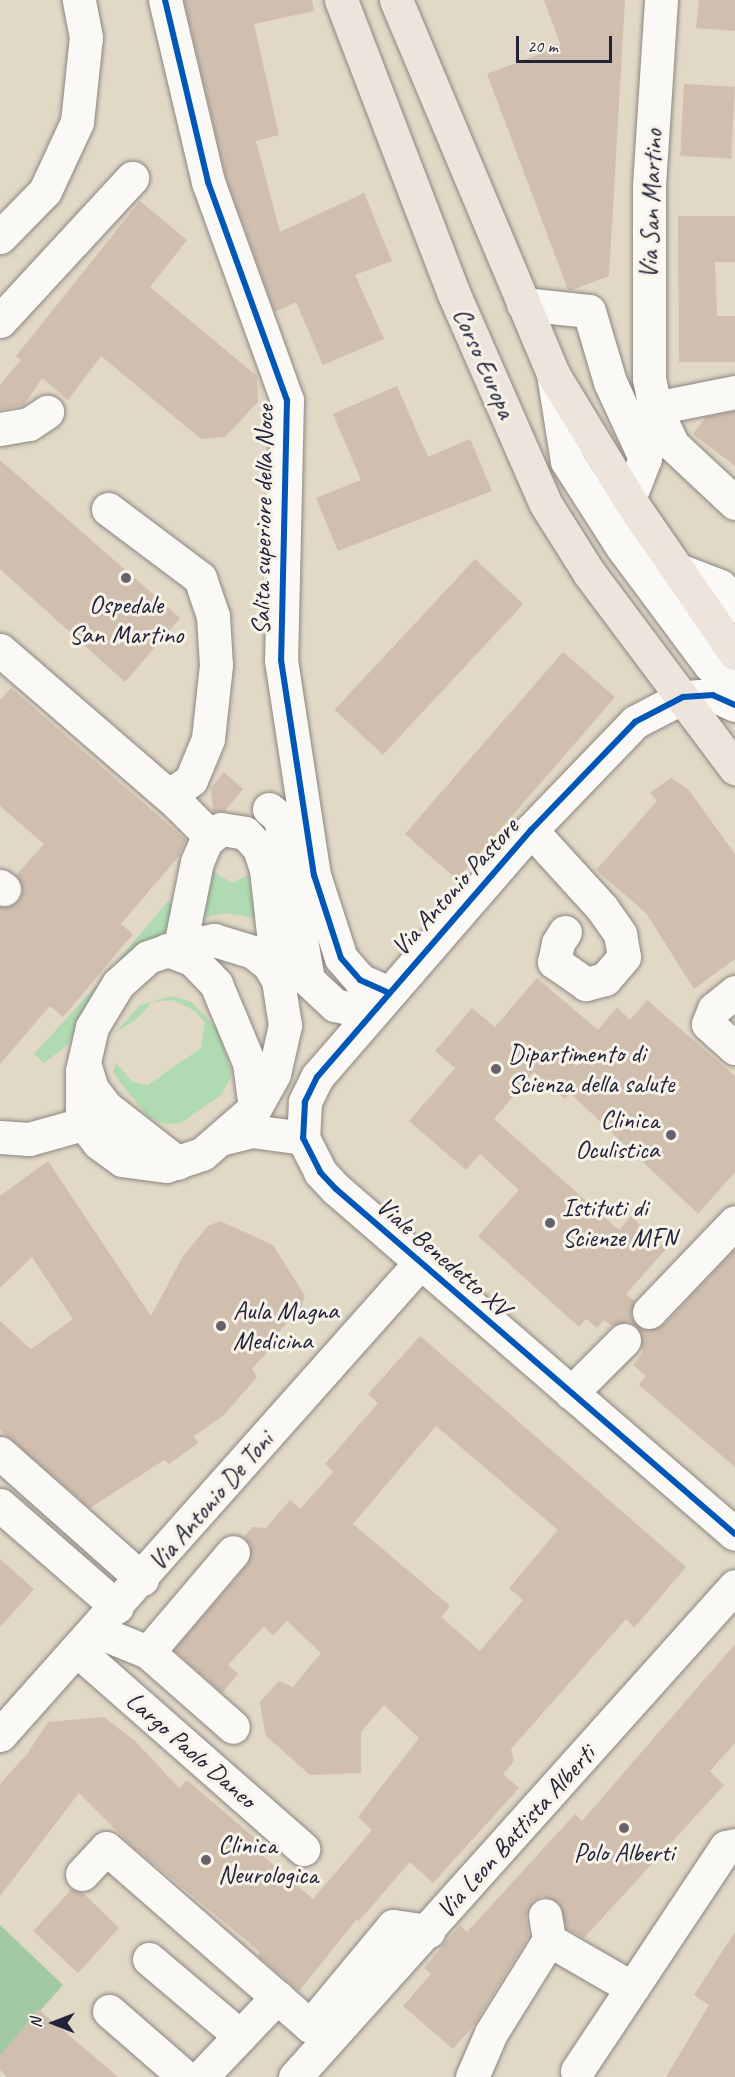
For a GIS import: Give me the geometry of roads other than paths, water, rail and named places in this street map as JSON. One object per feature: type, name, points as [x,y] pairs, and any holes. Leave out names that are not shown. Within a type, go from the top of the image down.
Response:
[{"type":"main road","name":"Corso Europa","points":[[341,0],[453,292],[545,502],[589,573],[735,768]]},
{"type":"main road","points":[[396,0],[553,374],[628,500],[680,570],[735,652]]},
{"type":"street","points":[[0,237],[45,191],[77,122],[86,37],[79,0]]},
{"type":"street","name":"Salita superiore della Noce","points":[[165,0],[208,182],[287,400],[280,660],[314,875],[341,958],[360,980],[368,1005]]},
{"type":"street","name":"Via San Martino","points":[[661,0],[649,186],[647,304],[649,378],[655,408],[673,445],[735,503]]},
{"type":"street","points":[[0,321],[132,178]]},
{"type":"street","points":[[523,304],[589,312],[609,382],[645,458],[628,500]]},
{"type":"street","points":[[553,374],[567,461],[622,547],[710,665],[735,689]]},
{"type":"street","points":[[655,408],[735,392]]},
{"type":"street","points":[[0,429],[29,424],[47,412]]},
{"type":"street","points":[[108,509],[200,578],[213,616],[216,665],[208,739],[191,780],[173,800]]},
{"type":"street","points":[[680,570],[720,586],[735,606]]},
{"type":"street","points":[[0,650],[173,800],[188,804],[214,833],[245,832],[259,848],[266,869],[281,991],[285,1025],[279,1056],[255,1108],[224,1138],[202,1154],[178,1163],[142,1164],[122,1160],[99,1143],[86,1123],[81,1088],[84,1058],[92,1027],[113,990],[148,957],[173,948],[214,940],[233,944],[269,965],[281,991],[309,1009],[368,1005]]},
{"type":"street","points":[[683,697],[713,695],[735,705]]},
{"type":"street","name":"Via Antonio Pastore","points":[[303,1138],[305,1102],[316,1077],[368,1005],[635,722],[683,697]]},
{"type":"street","points":[[269,809],[280,818],[308,980],[319,994],[368,1005]]},
{"type":"street","points":[[531,830],[602,908],[620,934],[624,957],[605,980],[586,984],[554,962],[558,943],[565,932]]},
{"type":"street","points":[[173,948],[197,862],[214,833]]},
{"type":"street","points":[[173,948],[192,959],[216,984],[249,1063],[255,1108]]},
{"type":"street","points":[[735,992],[714,1010],[708,1024],[735,1048]]},
{"type":"street","points":[[84,1058],[92,1089],[106,1107],[178,1163]]},
{"type":"street","points":[[1,1138],[29,1139],[86,1123]]},
{"type":"street","points":[[224,1138],[252,1131],[303,1138]]},
{"type":"street","name":"Viale Benedetto XV","points":[[303,1138],[320,1172],[419,1264],[731,1524]]},
{"type":"street","points":[[649,1312],[735,1222]]},
{"type":"street","name":"Via Antonio De Toni","points":[[0,1735],[87,1641],[419,1264]]},
{"type":"street","points":[[434,1306],[508,1368],[519,1371],[537,1364]]},
{"type":"street","points":[[571,1393],[624,1340]]},
{"type":"street","points":[[0,1453],[142,1579]]},
{"type":"street","points":[[0,1505],[117,1607]]},
{"type":"street","points":[[148,1652],[233,1552]]},
{"type":"street","name":"Via Leon Battista Alberti","points":[[295,2077],[429,1931],[735,1586]]},
{"type":"street","points":[[87,1641],[148,1652],[233,1727]]},
{"type":"street","name":"Largo Paolo Daneo","points":[[87,1641],[303,1849]]},
{"type":"street","points":[[577,2071],[726,1847],[735,1845]]},
{"type":"street","points":[[82,1874],[106,1848],[310,2026],[393,1926],[429,1931]]},
{"type":"street","points":[[472,2077],[491,2033],[547,1927],[632,1989]]},
{"type":"street","points":[[149,1959],[240,2036]]},
{"type":"street","points":[[201,2077],[277,1997]]},
{"type":"street","points":[[109,2011],[184,2077]]},
{"type":"place","name":"Ospedale San Martino","points":[[126,578]]},
{"type":"place","name":"Dipartimento di Scienza della salute","points":[[496,1069]]},
{"type":"place","name":"Clinica Oculistica","points":[[671,1135]]},
{"type":"place","name":"Istituti di Scienze MFN","points":[[550,1223]]},
{"type":"place","name":"Aula Magna Medicina","points":[[221,1326]]},
{"type":"place","name":"Polo Alberti","points":[[624,1828]]},
{"type":"place","name":"Clinica Neurologica","points":[[206,1860]]}]
